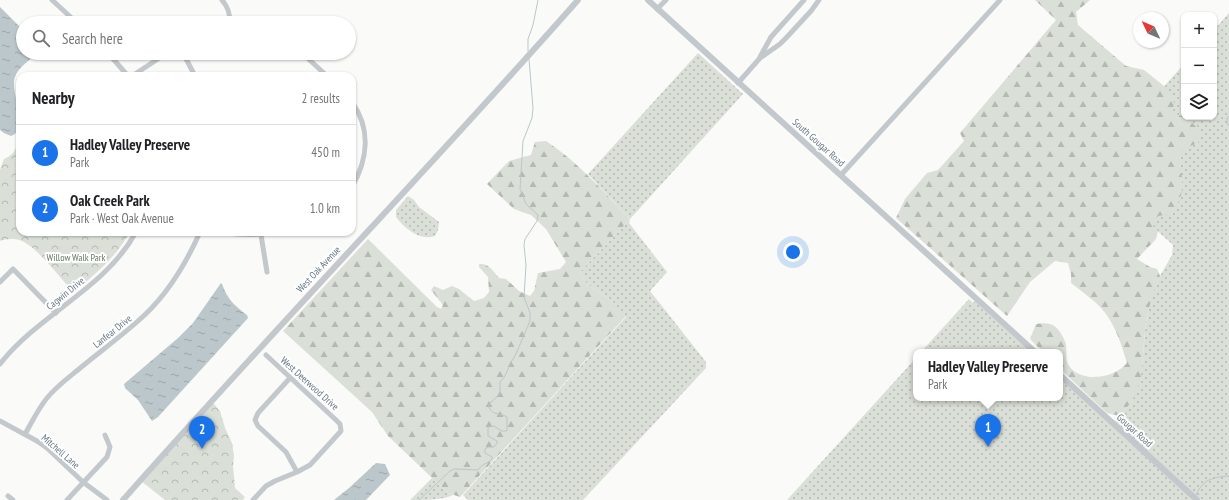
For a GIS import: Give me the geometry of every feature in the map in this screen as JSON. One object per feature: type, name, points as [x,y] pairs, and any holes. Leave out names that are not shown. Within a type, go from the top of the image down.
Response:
[{"type":"street","points":[[52,0],[69,16]]},
{"type":"street","points":[[222,0],[227,6],[230,16]]},
{"type":"street","name":"West Oak Avenue","points":[[123,500],[253,354],[578,0]]},
{"type":"street","name":"South Gougar Road","points":[[648,0],[1032,349]]},
{"type":"street","points":[[657,9],[666,0]]},
{"type":"street","points":[[760,58],[771,37],[804,0]]},
{"type":"street","points":[[738,83],[760,58],[780,44],[811,11],[819,0]]},
{"type":"street","points":[[841,175],[1000,0]]},
{"type":"street","points":[[114,60],[125,72]]},
{"type":"street","points":[[138,72],[156,60]]},
{"type":"street","points":[[186,60],[192,72]]},
{"type":"street","points":[[310,60],[323,72]]},
{"type":"street","points":[[356,107],[365,130],[365,151],[361,170],[356,179]]},
{"type":"street","name":"Cagwin Drive","points":[[0,364],[16,346],[113,265],[126,249],[134,236]]},
{"type":"street","name":"Lanfear Drive","points":[[25,434],[36,412],[59,385],[138,321],[168,290],[180,273],[198,236]]},
{"type":"street","points":[[261,236],[267,272]]},
{"type":"street","points":[[0,282],[13,269],[56,312]]},
{"type":"street","points":[[253,354],[266,355],[264,343]]},
{"type":"street","name":"West Deerwood Drive","points":[[253,500],[266,486],[275,480],[297,472],[310,465],[339,435],[341,431],[341,427],[336,420],[266,355]]},
{"type":"street","points":[[290,378],[258,413],[255,420],[258,426],[286,452],[297,472]]},
{"type":"street","name":"Gougar Road","points":[[1063,378],[1197,500]]},
{"type":"street","name":"Mitchell Lane","points":[[0,421],[47,448],[83,482],[107,500]]},
{"type":"street","points":[[67,500],[107,457],[110,447],[105,435]]},
{"type":"street","points":[[8,496],[13,500]]},
{"type":"green space","points":[[1035,0],[1090,0],[1076,12],[1078,25],[1126,66],[1144,70],[1164,86],[1171,93],[1174,102],[1173,113],[1181,116],[1181,120],[1190,120],[1197,128],[1200,136],[1198,143],[1185,148],[1178,156],[1182,180],[1179,200],[1170,214],[1158,216],[1153,226],[1158,231],[1156,239],[1137,259],[1150,267],[1157,269],[1160,276],[1152,297],[1147,317],[1139,386],[1131,402],[1119,416],[1107,413],[1063,372],[1063,349],[1040,349],[1030,339],[1036,324],[1045,323],[1052,325],[1058,329],[1066,343],[1068,364],[1080,375],[1088,377],[1106,376],[1114,373],[1127,363],[1112,323],[1096,303],[1071,283],[1071,274],[1068,263],[1055,261],[1030,282],[1007,316],[896,218],[905,199],[927,173],[938,170],[964,141],[960,133],[1056,20]]},
{"type":"green space","points":[[1229,13],[1229,500],[1201,500],[1114,422],[1131,402],[1142,367],[1145,331],[1150,299],[1160,276],[1172,255],[1173,245],[1090,170],[1181,67],[1181,120],[1217,120],[1217,27]]},
{"type":"green space","points":[[698,53],[743,94],[630,219],[588,174]]},
{"type":"green space","points":[[546,141],[580,168],[630,219],[580,272],[587,284],[611,300],[626,316],[460,497],[448,493],[388,436],[372,412],[283,331],[368,239],[437,307],[441,309],[443,305],[431,290],[434,286],[443,290],[452,286],[459,289],[474,301],[484,298],[489,292],[488,277],[479,267],[479,264],[488,266],[499,278],[506,279],[519,291],[530,296],[534,291],[538,273],[560,269],[566,262],[546,229],[531,215],[514,209],[487,184],[509,161],[531,155],[535,142]]},
{"type":"green space","name":"Willow Walk Park","points":[[16,149],[16,236],[127,236],[112,257],[73,292],[40,255],[25,243],[14,239],[0,241],[0,170],[4,159]]},
{"type":"green space","points":[[408,196],[414,200],[419,207],[439,222],[438,230],[435,236],[424,237],[413,233],[408,230],[396,217],[396,210]]},
{"type":"green space","points":[[630,219],[629,223],[667,272],[650,291],[706,362],[706,368],[583,500],[468,500],[463,495],[626,317],[611,300],[587,284],[580,272]]},
{"type":"green space","points":[[969,299],[973,303],[975,301],[1028,349],[924,349]]},
{"type":"green space","points":[[913,361],[913,401],[1063,401],[1063,382],[1193,500],[787,500]]},
{"type":"green space","points":[[213,403],[220,411],[225,428],[232,443],[235,488],[245,497],[243,500],[165,500],[141,481]]},
{"type":"green space","points":[[432,478],[448,493],[453,495],[438,499],[410,500]]},
{"type":"water","points":[[0,7],[16,23],[16,60],[29,60],[16,72],[15,77],[16,133],[11,136],[0,130]]},
{"type":"water","points":[[221,283],[229,298],[247,315],[248,318],[158,417],[152,421],[138,400],[125,388],[124,384],[178,338],[193,323]]},
{"type":"water","points":[[376,463],[385,464],[390,475],[366,500],[334,500],[349,488]]},
{"type":"waterway","points":[[528,51],[528,39],[533,25],[538,0]]},
{"type":"waterway","points":[[419,500],[450,471],[454,469],[478,470],[492,459],[492,457],[485,453],[485,449],[488,447],[494,447],[497,441],[488,436],[488,427],[494,426],[502,431],[507,431],[507,417],[493,412],[489,408],[489,404],[500,394],[500,382],[505,376],[515,356],[530,321],[530,313],[524,297],[526,265],[524,245],[525,239],[537,221],[538,215],[526,204],[520,189],[523,141],[532,118],[533,108],[529,59]]},
{"type":"waterway","points":[[1229,116],[1227,118],[1227,123],[1229,126]]},
{"type":"waterway","points":[[1196,495],[1205,482],[1213,478],[1229,476]]},
{"type":"place","name":"Hadley Valley Preserve","points":[[988,447]]},
{"type":"place","name":"Oak Creek Park","points":[[202,449]]}]
